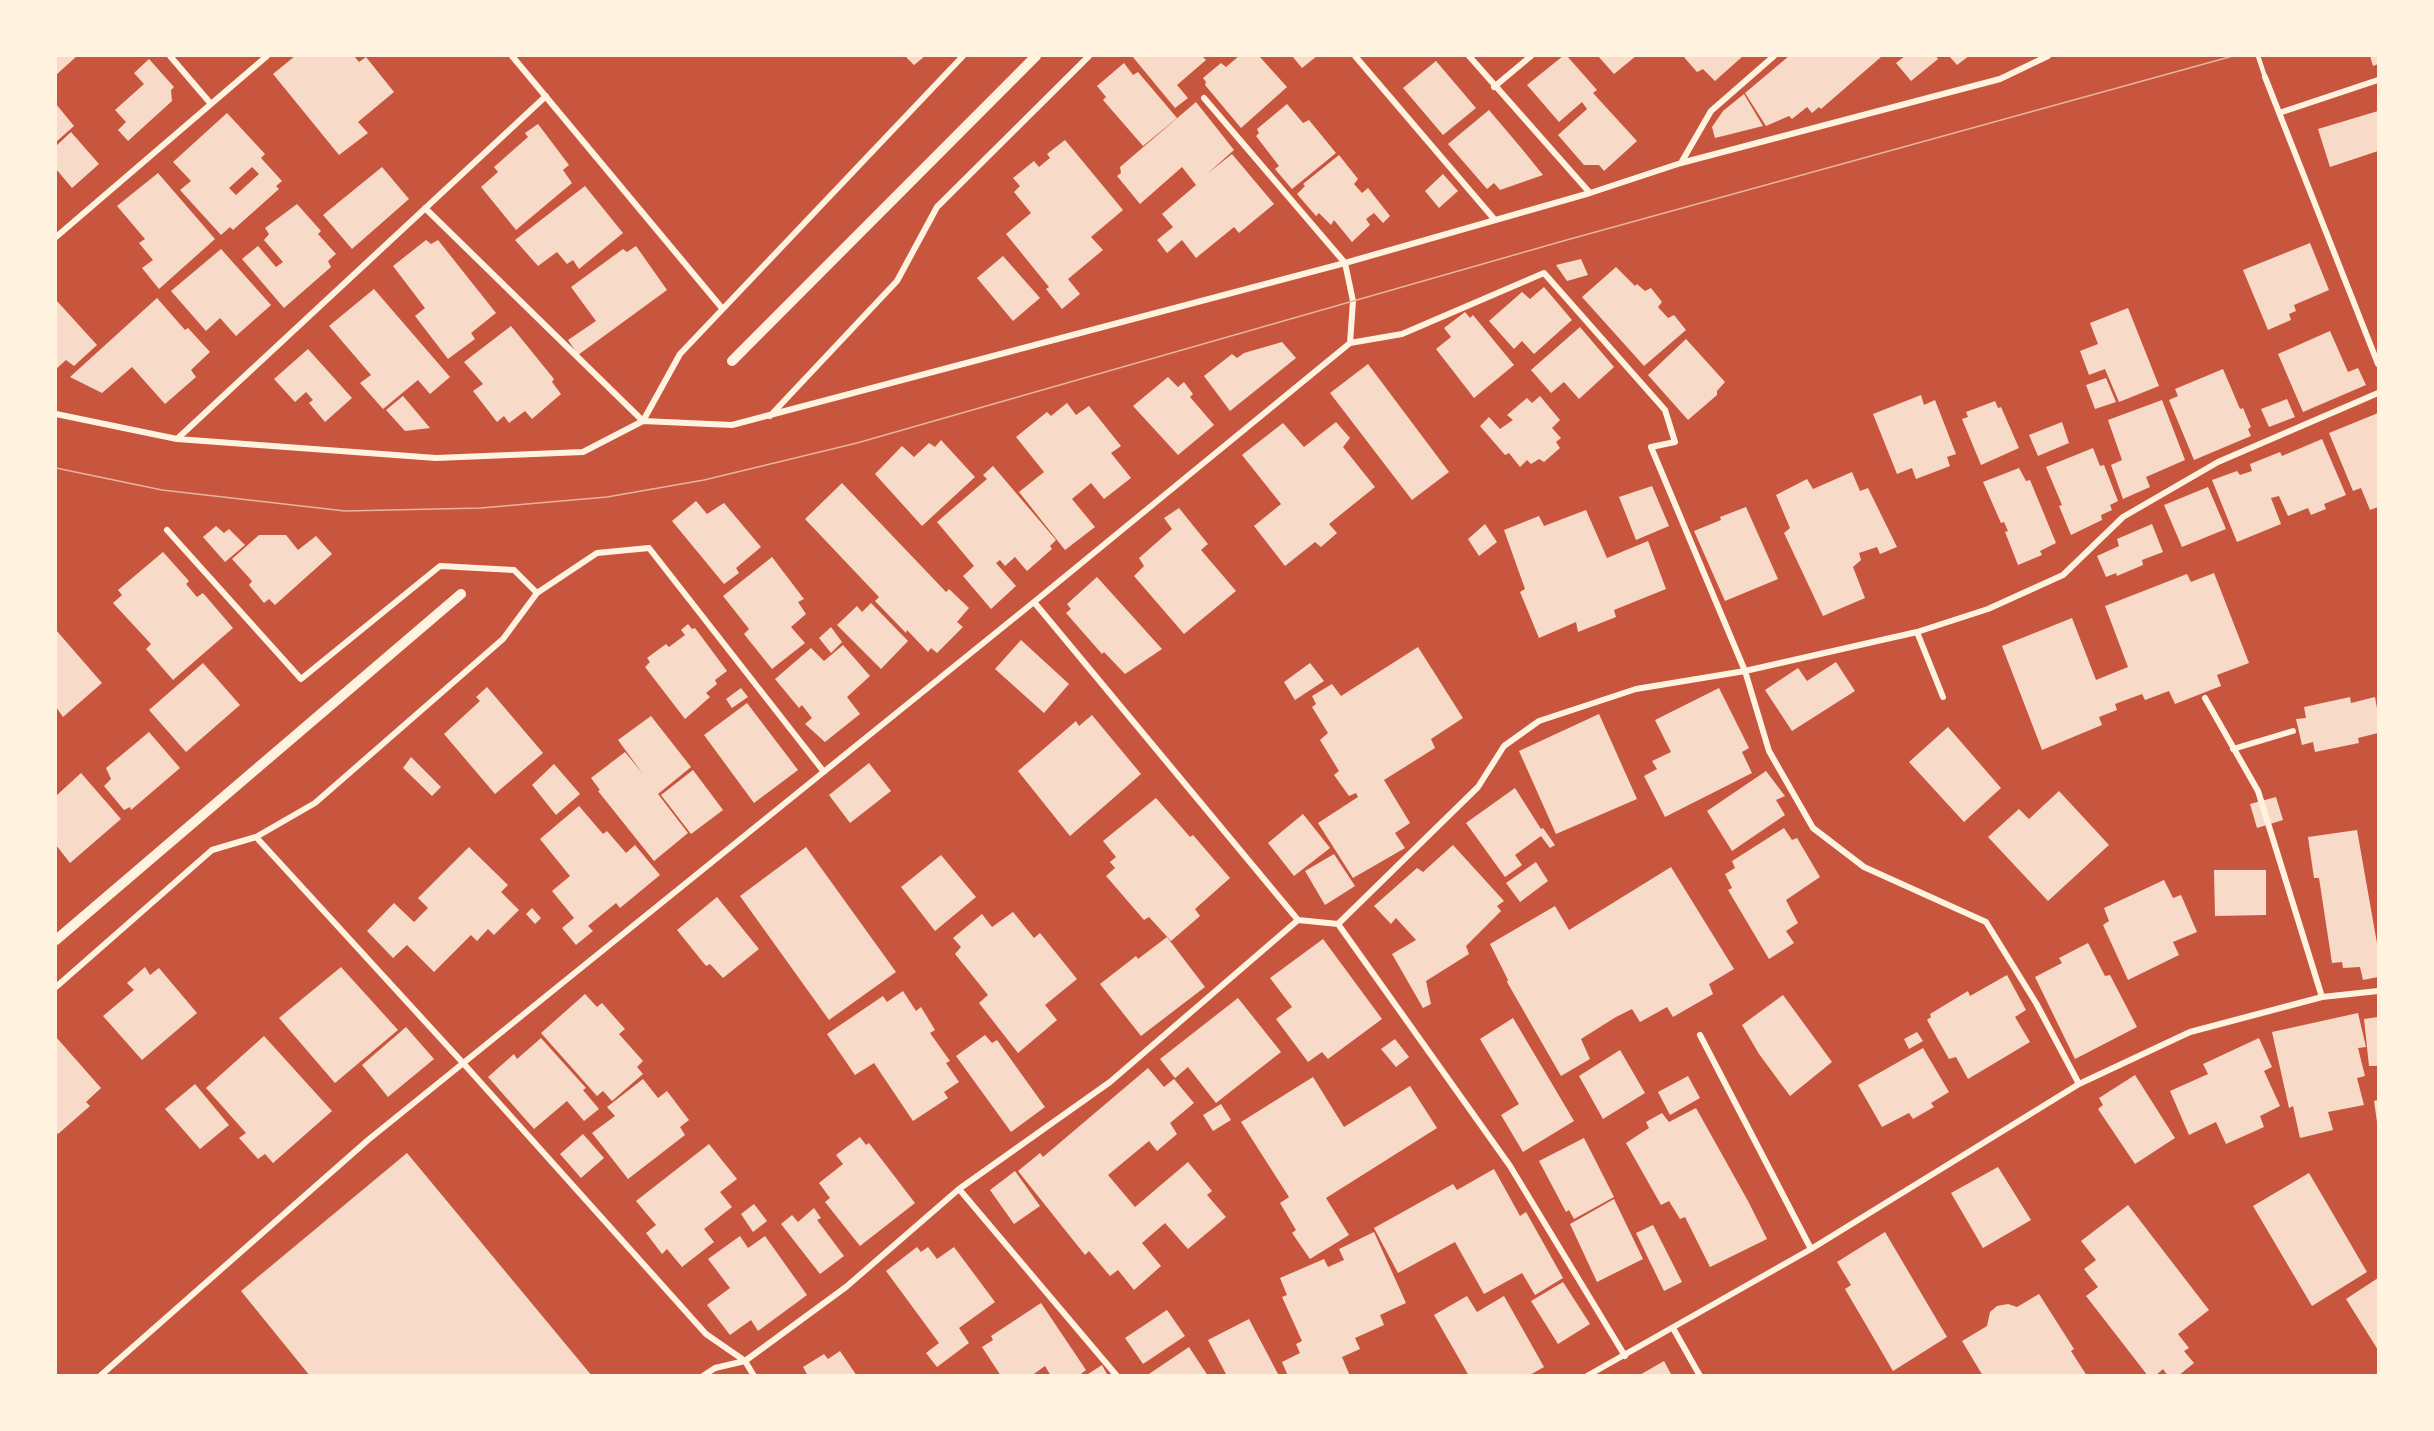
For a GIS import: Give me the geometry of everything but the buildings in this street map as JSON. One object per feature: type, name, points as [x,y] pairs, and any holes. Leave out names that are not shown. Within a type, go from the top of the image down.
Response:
[{"type":"street","points":[[170,56],[211,104]]},
{"type":"street","points":[[56,237],[267,56]]},
{"type":"street","points":[[512,56],[721,307]]},
{"type":"street","points":[[643,421],[680,354],[721,307],[963,56]]},
{"type":"street","points":[[732,361],[1036,56]]},
{"type":"street","points":[[769,416],[897,281],[937,207],[1089,56]]},
{"type":"street","points":[[1355,56],[1495,220]]},
{"type":"street","points":[[1468,56],[1590,193]]},
{"type":"street","points":[[1494,87],[1531,56]]},
{"type":"street","points":[[1681,163],[1711,111],[1774,56]]},
{"type":"street","points":[[56,414],[177,439],[436,458],[583,452],[643,421],[732,425],[1345,263],[1590,193],[1681,163],[2000,79],[2048,56]]},
{"type":"street","points":[[2265,77],[2379,364]]},
{"type":"street","points":[[2279,112],[2379,80]]},
{"type":"street","points":[[177,439],[546,96]]},
{"type":"street","points":[[1204,98],[1345,263],[1353,301],[1350,343]]},
{"type":"street","points":[[425,208],[643,421]]},
{"type":"street","points":[[100,1376],[368,1140],[1034,602],[1350,343],[1402,334],[1544,273],[1665,410],[1675,442],[1651,447],[1746,671],[1769,751],[1813,828],[1864,867],[1986,922],[2036,1003],[2079,1084]]},
{"type":"street","points":[[1338,924],[1478,787],[1504,746],[1539,721],[1636,689],[1746,671],[1917,632],[1988,609],[2063,575],[2122,517],[2217,462],[2379,393]]},
{"type":"street","points":[[167,530],[301,679],[440,566],[514,570],[537,593]]},
{"type":"street","points":[[56,987],[212,850],[256,837],[315,802],[503,639],[537,593],[597,553],[649,548],[824,772]]},
{"type":"street","points":[[56,940],[461,594]]},
{"type":"street","points":[[1034,602],[1298,920],[1338,924],[1510,1166],[1625,1356]]},
{"type":"street","points":[[1917,632],[1943,697]]},
{"type":"street","points":[[2205,698],[2258,791],[2322,997]]},
{"type":"street","points":[[2233,749],[2293,731]]},
{"type":"street","points":[[256,837],[706,1334],[745,1361],[754,1376]]},
{"type":"street","points":[[703,1376],[715,1368],[745,1361],[846,1287],[959,1189],[1110,1082],[1298,920]]},
{"type":"street","points":[[1587,1376],[1811,1249],[2079,1084],[2190,1032],[2322,997],[2379,991]]},
{"type":"street","points":[[1700,1035],[1811,1249]]},
{"type":"street","points":[[959,1189],[1118,1376]]},
{"type":"street","points":[[1673,1328],[1701,1376]]},
{"type":"lane","points":[[2258,56],[2265,77]]},
{"type":"tram line","points":[[56,468],[162,490],[345,511],[481,508],[607,497],[704,480],[857,443],[1563,241],[2233,56]]}]
